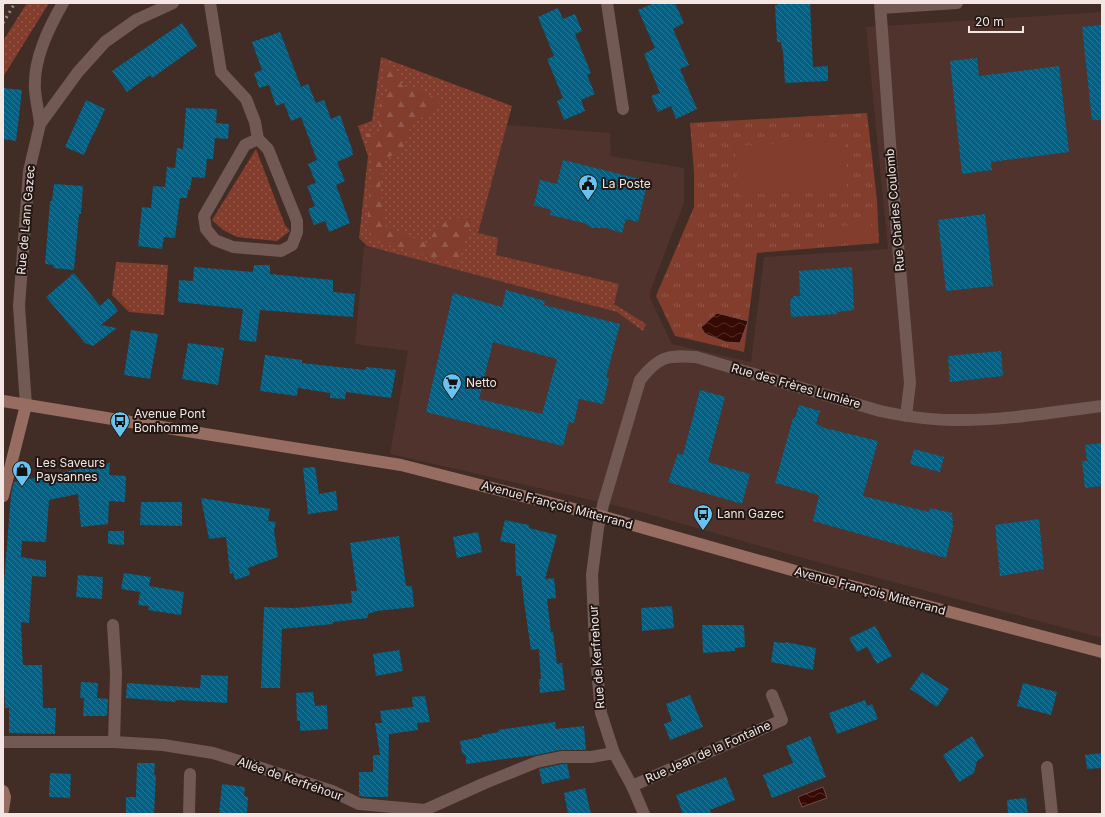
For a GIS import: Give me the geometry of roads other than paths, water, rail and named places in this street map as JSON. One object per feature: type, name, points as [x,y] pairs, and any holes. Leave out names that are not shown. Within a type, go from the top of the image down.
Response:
[{"type":"main road","name":"Avenue François Mitterrand","points":[[3,401],[401,465],[601,516],[812,576],[1102,652]]},
{"type":"main road","points":[[3,496],[26,405]]},
{"type":"main road","points":[[3,792],[5,797],[3,810]]},
{"type":"street","points":[[40,124],[35,89],[37,59],[52,21],[63,3]]},
{"type":"street","name":"Rue de Lann Gazec","points":[[26,405],[19,306],[28,171],[40,124],[78,72],[105,42],[136,20],[173,3]]},
{"type":"street","points":[[210,3],[221,72],[246,99],[255,122],[258,138],[268,149],[297,221],[297,232],[292,245],[281,251],[233,247],[215,240],[206,229],[204,216],[245,145],[258,138]]},
{"type":"street","points":[[607,3],[623,109]]},
{"type":"street","points":[[880,5],[957,3]]},
{"type":"street","name":"Rue Charles Coulomb","points":[[880,5],[894,198],[910,383],[906,416]]},
{"type":"street","name":"Rue des Frères Lumière","points":[[601,516],[640,380],[650,368],[664,358],[678,356],[696,357],[880,411],[906,416],[952,420],[991,419],[1102,406]]},
{"type":"street","name":"Rue de Kerfrehour","points":[[601,516],[592,574],[595,646],[601,713],[614,753],[632,786],[644,814]]},
{"type":"street","points":[[114,625],[116,673],[114,742]]},
{"type":"street","name":"Rue Jean de la Fontaine","points":[[632,786],[782,720],[772,695]]},
{"type":"street","name":"Allée de Kerfréhour","points":[[3,742],[114,742],[163,745],[213,753],[332,791],[359,804],[425,810],[537,762],[561,757],[591,757],[614,753]]},
{"type":"street","points":[[1047,767],[1052,814]]},
{"type":"street","points":[[189,814],[190,774]]},
{"type":"water","points":[[717,313],[748,321],[740,343],[726,342],[705,334],[701,327]]},
{"type":"water","points":[[823,787],[827,798],[802,807],[798,797]]},
{"type":"railway","points":[[3,23],[15,3]]},
{"type":"place","name":"La Poste","points":[[588,201]]},
{"type":"place","name":"Netto","points":[[452,400]]},
{"type":"place","name":"Avenue Pont Bonhomme","points":[[120,438]]},
{"type":"place","name":"Les Saveurs Paysannes","points":[[22,487]]},
{"type":"place","name":"Lann Gazec","points":[[703,531]]}]
